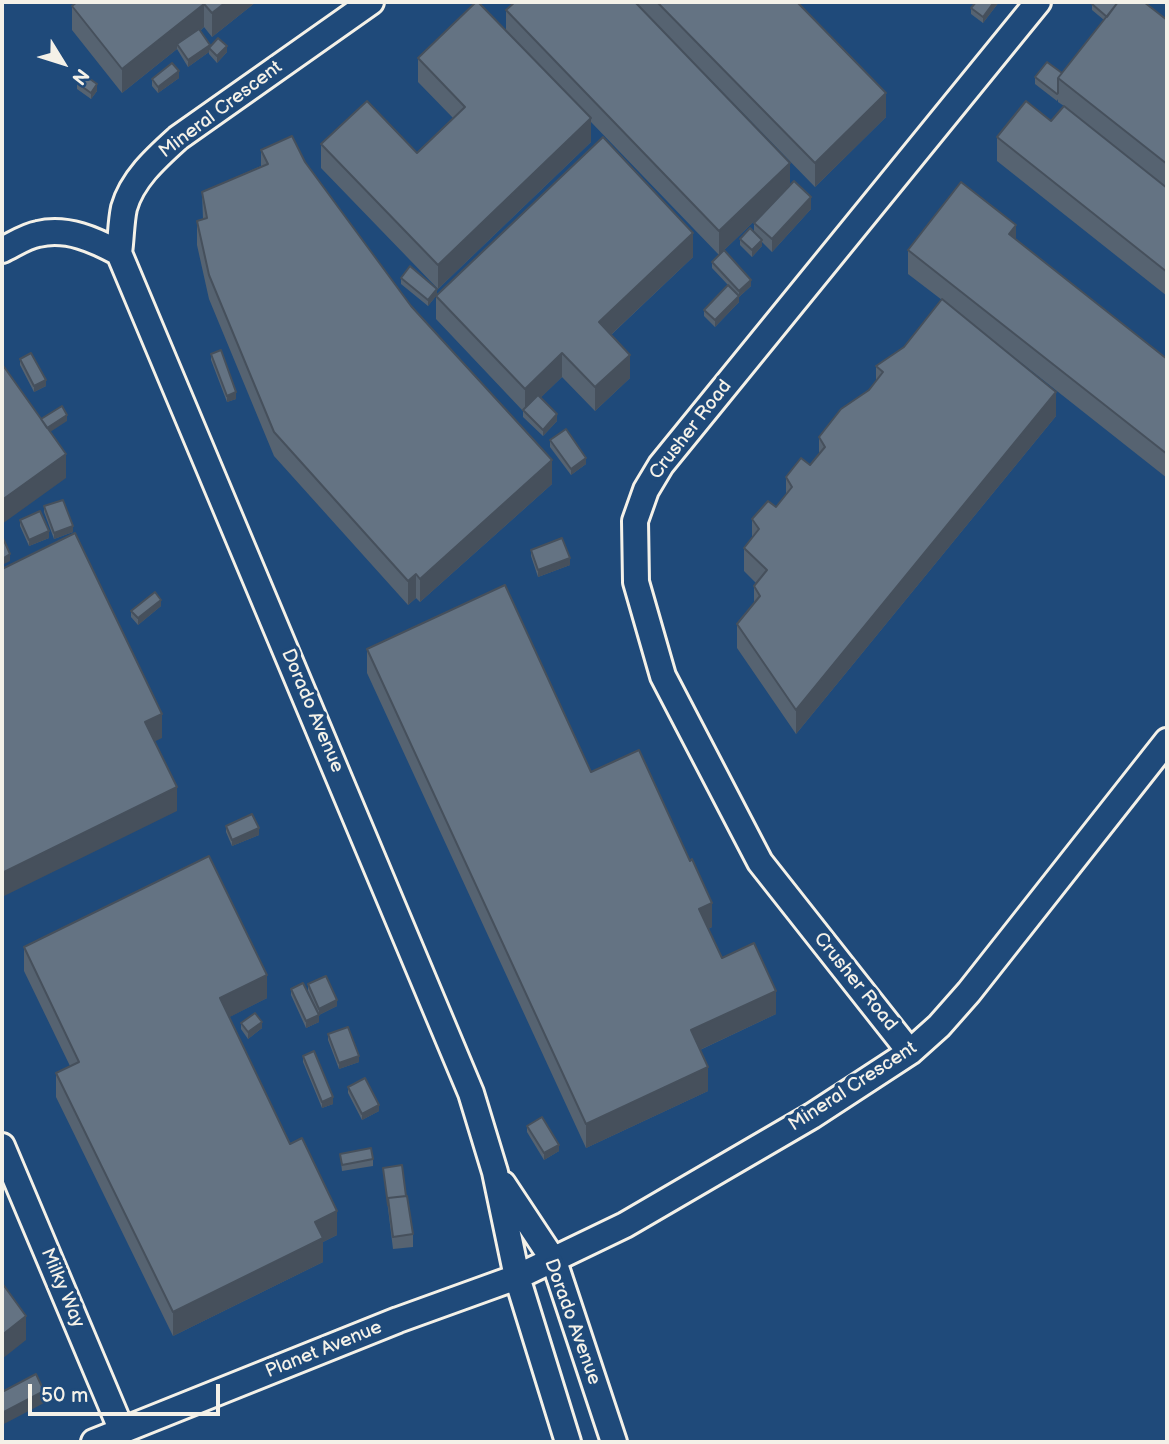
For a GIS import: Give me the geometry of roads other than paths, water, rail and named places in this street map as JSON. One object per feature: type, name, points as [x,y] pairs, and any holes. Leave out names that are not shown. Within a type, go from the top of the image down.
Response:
[{"type":"street","name":"Mineral Crescent","points":[[119,253],[124,207],[152,161],[178,138],[371,2]]},
{"type":"street","name":"Crusher Road","points":[[910,1052],[760,862],[730,809],[663,676],[636,582],[635,521],[646,489],[661,465],[1038,2]]},
{"type":"street","points":[[2,250],[37,234],[56,232],[91,237],[119,253]]},
{"type":"street","name":"Dorado Avenue","points":[[119,253],[471,1093],[495,1172],[517,1277],[568,1442]]},
{"type":"street","name":"Mineral Crescent","points":[[517,1277],[625,1224],[734,1162],[812,1116],[910,1052],[939,1026],[970,992],[1167,741]]},
{"type":"street","name":"Milky Way","points":[[2,1146],[122,1431]]},
{"type":"street","name":"Dorado Avenue","points":[[495,1172],[554,1261],[614,1442]]},
{"type":"street","name":"Planet Avenue","points":[[93,1442],[398,1320],[517,1277]]}]
